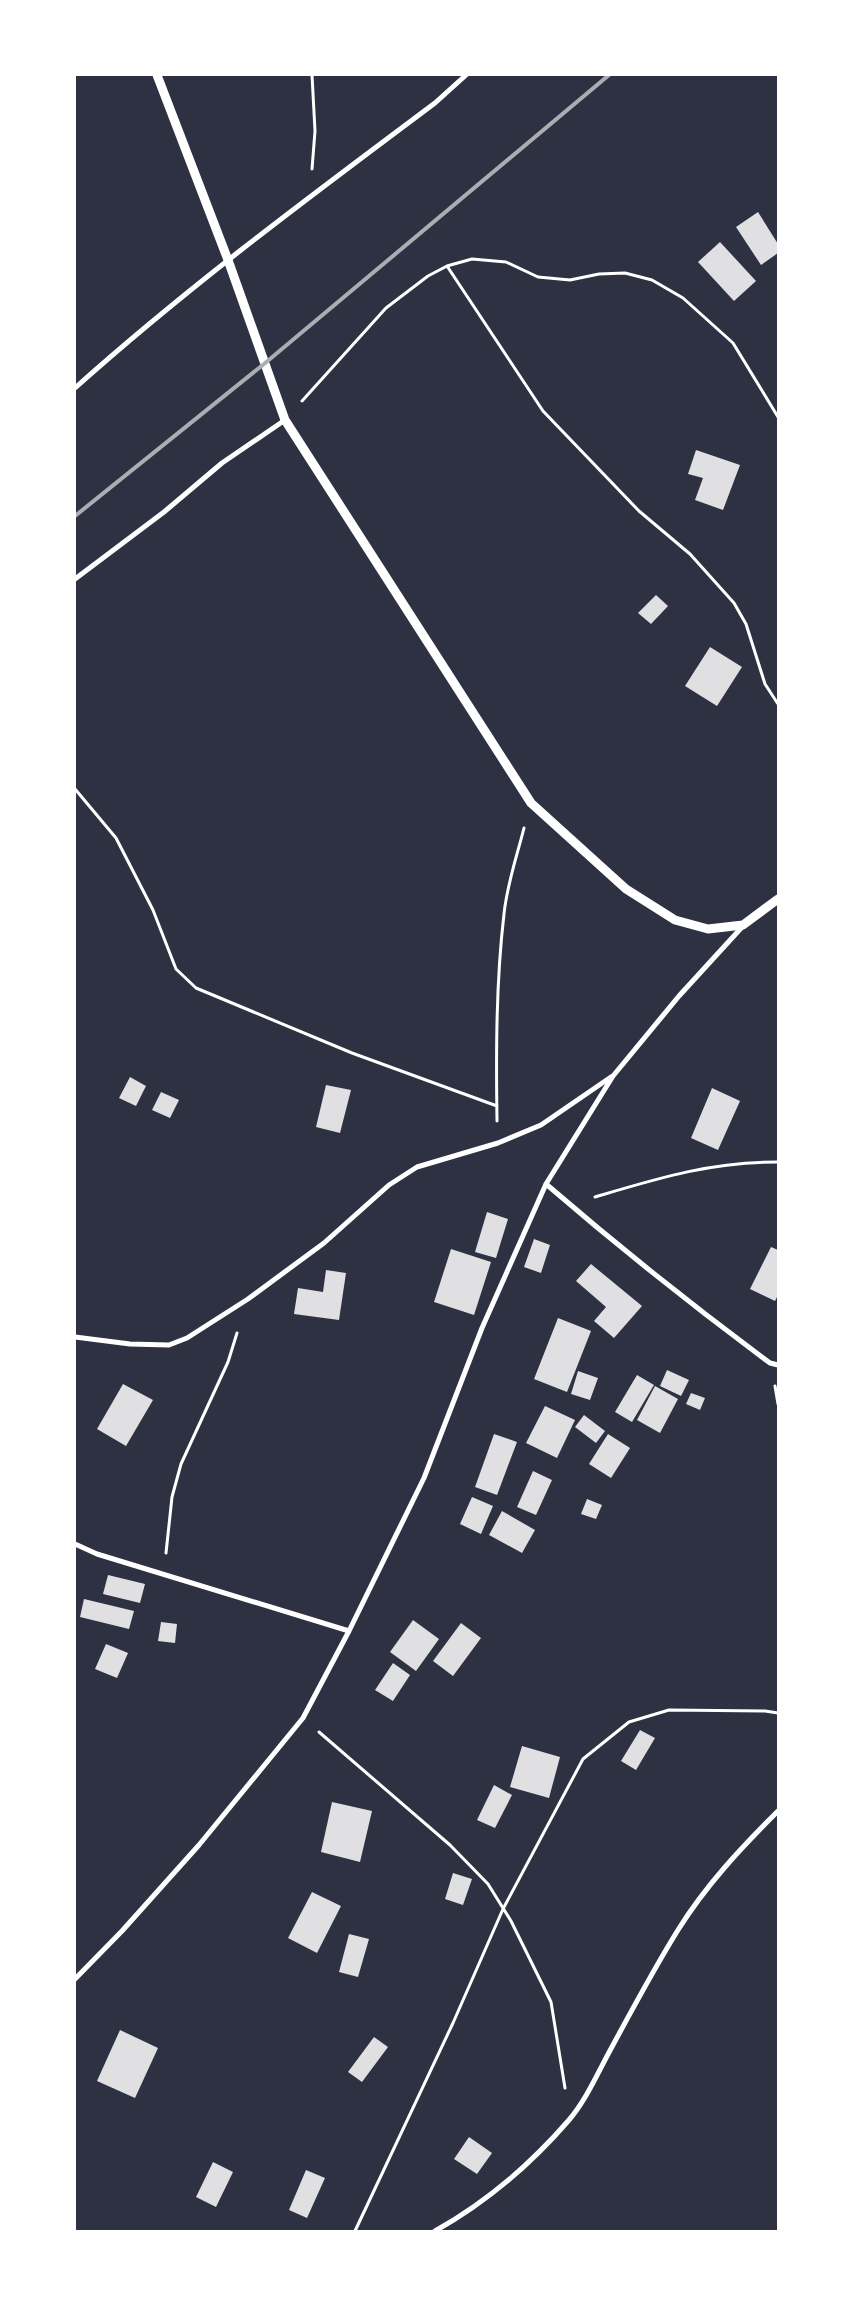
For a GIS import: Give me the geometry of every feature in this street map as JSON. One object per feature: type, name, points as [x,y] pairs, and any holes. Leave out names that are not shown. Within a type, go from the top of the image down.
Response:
[{"type":"street","points":[[158,75],[228,260],[285,420],[531,803],[626,889],[675,920],[708,929],[743,925]]},
{"type":"street","points":[[75,388],[144,326],[309,197],[435,104],[466,75]]},
{"type":"street","points":[[75,580],[164,512],[222,463],[285,420]]},
{"type":"street","points":[[75,1979],[122,1931],[200,1845],[303,1718],[349,1631],[424,1478],[482,1328],[546,1184],[613,1076],[743,925],[778,899]]},
{"type":"street","points":[[75,1337],[130,1344],[169,1345],[209,1325],[248,1299],[324,1244],[389,1185],[417,1167],[498,1144],[541,1126],[613,1076]]},
{"type":"street","points":[[546,1184],[688,1303],[770,1363],[778,1365]]},
{"type":"street","points":[[75,1544],[97,1554],[349,1631]]},
{"type":"street","points":[[435,2231],[466,2214],[518,2171],[569,2120],[593,2082],[641,1992],[679,1928],[726,1864],[778,1811]]},
{"type":"path","points":[[309,197],[315,130],[312,75]]},
{"type":"path","points":[[285,420],[386,308],[428,276],[447,266],[472,259],[506,262],[538,277],[570,280],[599,274],[624,273],[652,280],[684,298],[733,343],[778,417]]},
{"type":"path","points":[[447,266],[543,411],[639,511],[690,554],[734,603],[746,624],[765,684],[778,704]]},
{"type":"path","points":[[75,789],[116,838],[153,910],[176,969],[196,988],[352,1053],[497,1106]]},
{"type":"path","points":[[498,1144],[497,1019],[504,912],[511,876],[531,803]]},
{"type":"path","points":[[570,1205],[701,1167],[747,1162],[778,1162]]},
{"type":"path","points":[[166,1574],[170,1506],[181,1464],[228,1362],[248,1299]]},
{"type":"path","points":[[355,2231],[453,2023],[502,1909],[583,1759],[629,1722],[668,1710],[765,1711],[778,1713]]},
{"type":"path","points":[[303,1718],[450,1846],[488,1884],[551,2002],[569,2120]]},
{"type":"building","points":[[758,212],[778,244],[778,253],[761,265],[736,227]]},
{"type":"building","points":[[720,242],[756,281],[734,301],[698,262]]},
{"type":"building","points":[[696,450],[740,465],[723,510],[695,500],[703,478],[688,474]]},
{"type":"building","points":[[656,595],[668,606],[651,624],[638,613]]},
{"type":"building","points":[[710,647],[742,667],[717,706],[685,686]]},
{"type":"building","points":[[130,1077],[146,1086],[136,1106],[119,1098]]},
{"type":"building","points":[[326,1085],[351,1090],[340,1133],[316,1127]]},
{"type":"building","points":[[712,1088],[740,1101],[718,1150],[691,1138]]},
{"type":"building","points":[[161,1092],[179,1100],[170,1118],[152,1110]]},
{"type":"building","points":[[487,1212],[508,1219],[496,1258],[475,1252]]},
{"type":"building","points":[[534,1239],[550,1245],[541,1273],[524,1267]]},
{"type":"building","points":[[771,1247],[778,1250],[778,1295],[775,1301],[750,1289]]},
{"type":"building","points":[[451,1249],[491,1262],[474,1315],[434,1302]]},
{"type":"building","points":[[591,1264],[642,1306],[614,1338],[594,1321],[606,1307],[576,1281]]},
{"type":"building","points":[[326,1270],[346,1273],[339,1320],[294,1314],[298,1288],[323,1292]]},
{"type":"building","points":[[558,1318],[591,1331],[567,1392],[534,1379]]},
{"type":"building","points":[[667,1370],[689,1380],[681,1396],[660,1386]]},
{"type":"building","points":[[578,1371],[598,1378],[590,1400],[571,1394]]},
{"type":"building","points":[[637,1375],[654,1385],[632,1422],[615,1412]]},
{"type":"building","points":[[123,1384],[153,1400],[126,1446],[97,1429]]},
{"type":"building","points":[[655,1386],[678,1399],[660,1433],[637,1420]]},
{"type":"building","points":[[691,1393],[705,1398],[700,1410],[686,1404]]},
{"type":"building","points":[[545,1406],[575,1420],[557,1458],[526,1443]]},
{"type":"building","points":[[584,1415],[605,1431],[596,1443],[575,1427]]},
{"type":"building","points":[[494,1434],[517,1442],[497,1495],[475,1487]]},
{"type":"building","points":[[608,1434],[630,1448],[611,1478],[589,1464]]},
{"type":"building","points":[[533,1471],[552,1480],[536,1515],[517,1507]]},
{"type":"building","points":[[472,1497],[493,1506],[481,1534],[460,1524]]},
{"type":"building","points":[[587,1499],[602,1505],[596,1519],[581,1514]]},
{"type":"building","points":[[502,1511],[535,1530],[522,1553],[489,1535]]},
{"type":"building","points":[[108,1575],[145,1584],[140,1603],[103,1594]]},
{"type":"building","points":[[84,1599],[134,1611],[129,1629],[80,1617]]},
{"type":"building","points":[[413,1620],[439,1639],[416,1671],[390,1652]]},
{"type":"building","points":[[161,1622],[177,1624],[175,1643],[158,1641]]},
{"type":"building","points":[[461,1623],[481,1638],[453,1676],[433,1661]]},
{"type":"building","points":[[106,1644],[128,1653],[117,1678],[95,1669]]},
{"type":"building","points":[[393,1663],[410,1675],[393,1701],[375,1690]]},
{"type":"building","points":[[640,1730],[655,1738],[636,1770],[621,1761]]},
{"type":"building","points":[[522,1746],[560,1757],[549,1798],[510,1787]]},
{"type":"building","points":[[494,1785],[512,1795],[495,1828],[477,1820]]},
{"type":"building","points":[[332,1802],[372,1811],[360,1862],[321,1852]]},
{"type":"building","points":[[453,1873],[472,1879],[463,1905],[445,1899]]},
{"type":"building","points":[[312,1892],[341,1906],[317,1953],[288,1938]]},
{"type":"building","points":[[349,1934],[369,1939],[358,1977],[339,1972]]},
{"type":"building","points":[[120,2030],[158,2048],[135,2098],[97,2081]]},
{"type":"building","points":[[374,2037],[388,2047],[362,2082],[348,2072]]},
{"type":"building","points":[[469,2137],[492,2153],[477,2174],[454,2159]]},
{"type":"building","points":[[213,2162],[233,2172],[216,2207],[196,2197]]},
{"type":"building","points":[[306,2170],[325,2178],[307,2218],[289,2210]]},
{"type":"railway","points":[[75,516],[264,364],[609,75]]}]
